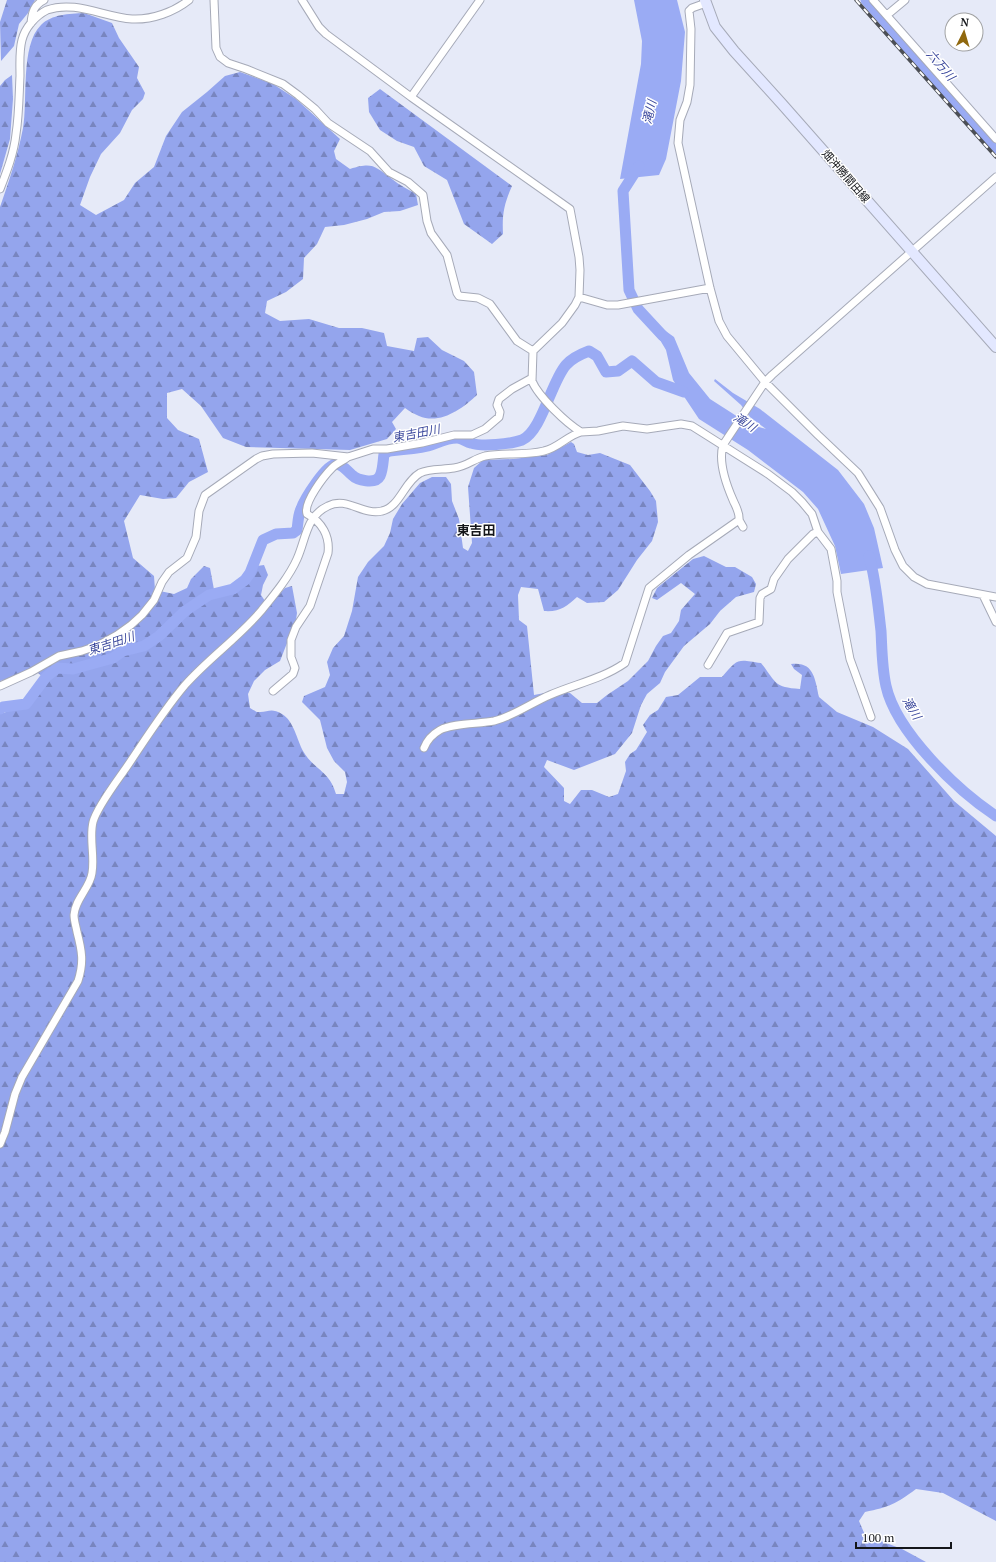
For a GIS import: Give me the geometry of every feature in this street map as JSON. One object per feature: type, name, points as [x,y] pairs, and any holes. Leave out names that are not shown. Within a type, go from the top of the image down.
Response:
[{"type":"main road","name":"畑沖勝間田線","points":[[706,2],[715,27],[730,47],[996,347]]},
{"type":"street","points":[[31,23],[32,13],[37,4],[44,0]]},
{"type":"street","points":[[0,189],[11,158],[16,135],[19,106],[21,46],[27,27],[31,23],[46,11],[62,5],[86,7],[132,18],[144,18],[158,16],[173,10],[189,0]]},
{"type":"street","points":[[214,0],[216,48],[220,57],[228,63],[267,77],[288,88],[315,109],[328,123],[375,155],[389,172],[418,189],[423,194],[427,221],[431,233],[447,255],[457,293],[460,296],[478,298],[490,304],[512,336],[533,351]]},
{"type":"street","points":[[302,0],[319,27],[326,34],[411,97],[570,209],[579,257],[579,297],[576,305],[562,323],[533,351],[532,378],[533,385],[547,403],[581,432]]},
{"type":"street","points":[[411,97],[480,0]]},
{"type":"street","points":[[873,0],[996,139]]},
{"type":"street","points":[[887,15],[905,0]]},
{"type":"street","points":[[706,2],[688,11],[691,29],[690,85],[687,102],[680,120],[678,143],[719,322],[726,336],[765,382],[858,473],[880,508],[895,550],[903,566],[914,577],[927,584],[996,597]]},
{"type":"street","points":[[424,748],[426,742],[441,730],[457,725],[472,725],[505,717],[550,695],[591,680],[625,663],[649,588],[689,555],[741,524],[732,499],[720,454],[723,445],[765,382],[996,177]]},
{"type":"street","points":[[579,297],[607,305],[618,305],[710,288]]},
{"type":"street","points":[[273,691],[293,674],[295,668],[291,657],[291,640],[296,627],[310,606],[328,553],[329,547],[323,526],[314,517],[307,514],[306,511],[307,504],[324,476],[348,457],[373,449],[386,449],[422,443],[454,434],[472,435],[484,429],[499,417],[500,412],[497,405],[499,399],[512,389],[532,378]]},
{"type":"street","points":[[0,1144],[5,1132],[15,1094],[22,1077],[78,981],[82,970],[82,954],[74,918],[75,908],[92,874],[93,823],[97,813],[121,775],[185,686],[250,624],[266,604],[289,573],[297,559],[308,527],[314,517],[328,506],[337,503],[344,503],[372,511],[382,511],[397,500],[409,482],[421,473],[464,466],[483,456],[541,452],[552,449],[575,434],[581,432],[598,431],[623,426],[647,428],[681,424],[692,426],[768,474],[792,492],[812,514],[818,532],[831,549],[837,581],[837,592],[850,660],[871,717]]},
{"type":"street","points":[[0,686],[31,672],[59,656],[82,651],[99,645],[131,625],[142,615],[154,600],[162,582],[169,572],[187,558],[196,537],[199,511],[201,502],[205,495],[256,458],[273,454],[312,453],[348,457]]},
{"type":"street","points":[[708,664],[727,633],[759,622],[760,598],[762,594],[771,589],[774,579],[788,559],[818,532]]},
{"type":"street","points":[[983,595],[996,622]]},
{"type":"green space","points":[[7,0],[35,0],[28,13],[19,24],[14,46],[1,61],[0,22]]},
{"type":"green space","points":[[84,13],[112,23],[119,38],[139,67],[137,78],[145,93],[143,99],[132,110],[120,133],[101,154],[90,177],[80,205],[96,215],[124,200],[135,183],[154,167],[166,136],[182,112],[225,76],[240,72],[273,84],[296,99],[340,139],[334,151],[336,159],[350,169],[364,166],[373,166],[377,168],[416,194],[418,205],[400,211],[384,212],[367,219],[344,225],[325,227],[317,244],[304,258],[303,279],[286,292],[267,301],[265,313],[280,321],[309,319],[339,328],[362,328],[384,333],[387,346],[414,351],[417,338],[428,337],[442,350],[464,361],[474,372],[477,395],[458,410],[443,417],[427,418],[417,415],[405,408],[392,422],[396,429],[387,439],[350,450],[246,447],[223,438],[201,406],[182,389],[167,393],[167,418],[178,430],[199,439],[208,472],[189,482],[176,498],[163,499],[140,495],[124,521],[133,558],[154,576],[155,590],[174,594],[187,588],[191,579],[204,566],[210,568],[215,595],[229,593],[240,587],[257,566],[264,565],[268,575],[263,585],[261,595],[265,601],[273,601],[285,588],[292,586],[297,613],[296,620],[280,661],[265,670],[254,681],[248,694],[250,708],[258,712],[275,711],[282,714],[290,721],[303,751],[330,780],[336,794],[344,794],[347,782],[345,772],[334,761],[327,748],[320,720],[302,702],[304,696],[325,687],[330,675],[327,662],[333,648],[344,636],[352,611],[358,577],[368,562],[384,546],[390,533],[393,519],[402,504],[420,483],[432,477],[446,477],[451,484],[452,501],[459,519],[463,548],[468,551],[472,543],[468,487],[474,468],[483,460],[513,459],[547,455],[571,442],[574,444],[577,452],[588,455],[600,453],[630,465],[656,501],[658,522],[652,541],[637,560],[618,590],[604,602],[587,603],[577,597],[559,610],[544,611],[538,589],[521,587],[518,595],[519,620],[527,626],[534,695],[550,692],[570,693],[582,703],[597,703],[628,681],[648,661],[663,636],[671,633],[679,621],[681,610],[695,594],[681,583],[657,600],[652,598],[657,588],[693,559],[704,556],[726,567],[735,567],[752,577],[756,584],[754,592],[736,597],[720,611],[710,624],[684,646],[665,672],[660,683],[647,694],[641,705],[632,733],[615,754],[574,770],[547,760],[544,767],[564,788],[564,801],[570,804],[581,790],[592,790],[609,797],[618,794],[626,771],[625,762],[630,754],[636,750],[647,732],[643,725],[650,715],[658,710],[666,697],[678,695],[700,677],[722,677],[731,666],[738,661],[747,661],[761,663],[776,683],[785,687],[800,689],[802,675],[794,669],[791,664],[799,664],[805,665],[809,668],[814,678],[819,697],[837,712],[873,727],[908,749],[954,801],[996,836],[996,1521],[943,1493],[916,1489],[892,1504],[865,1512],[859,1521],[865,1535],[902,1549],[926,1562],[0,1562],[0,714],[26,708],[38,695],[43,677],[33,669],[17,677],[0,681],[0,207],[16,158],[23,128],[27,60],[34,34],[45,21],[61,15]]},
{"type":"green space","points":[[12,75],[13,99],[10,139],[0,174],[0,86]]},
{"type":"green space","points":[[380,89],[512,186],[504,209],[503,234],[492,244],[464,224],[447,180],[424,166],[414,147],[397,141],[380,130],[369,112],[368,98]]},
{"type":"water","points":[[634,0],[677,0],[685,32],[681,81],[666,159],[659,175],[620,179],[641,64],[642,41]]},
{"type":"water","points":[[656,324],[674,337],[689,373],[710,399],[749,424],[766,429],[750,417],[741,405],[714,381],[715,379],[733,393],[760,409],[838,470],[864,504],[874,528],[883,568],[841,574],[835,546],[818,509],[803,492],[748,450],[699,419],[673,380],[666,350],[660,340],[649,328]]},
{"type":"waterway","name":"六万川","points":[[866,0],[996,148]]},
{"type":"waterway","name":"滝川","points":[[639,166],[623,191],[629,290],[638,309],[663,336]]},
{"type":"waterway","name":"東吉田川","points":[[0,709],[3,707],[26,704],[46,677],[57,668],[73,669],[113,658],[123,651],[144,646],[159,636],[185,611],[209,595],[233,589],[245,580],[250,573],[263,540],[276,534],[293,533],[297,530],[299,514],[306,498],[316,482],[333,465],[337,464],[343,467],[354,477],[370,481],[378,479],[380,476],[384,454],[389,451],[428,446],[453,438],[459,438],[482,445],[504,444],[522,440],[529,435],[541,417],[556,383],[566,365],[574,358],[589,351],[597,356],[606,372],[618,371],[632,361],[656,382],[684,392]]},
{"type":"waterway","name":"滝川","points":[[869,556],[878,603],[882,659],[886,686],[892,704],[915,741],[930,759],[964,792],[996,816]]},
{"type":"railway","points":[[856,0],[996,157]]},
{"type":"district","name":"東吉田","points":[[476,530]]}]
